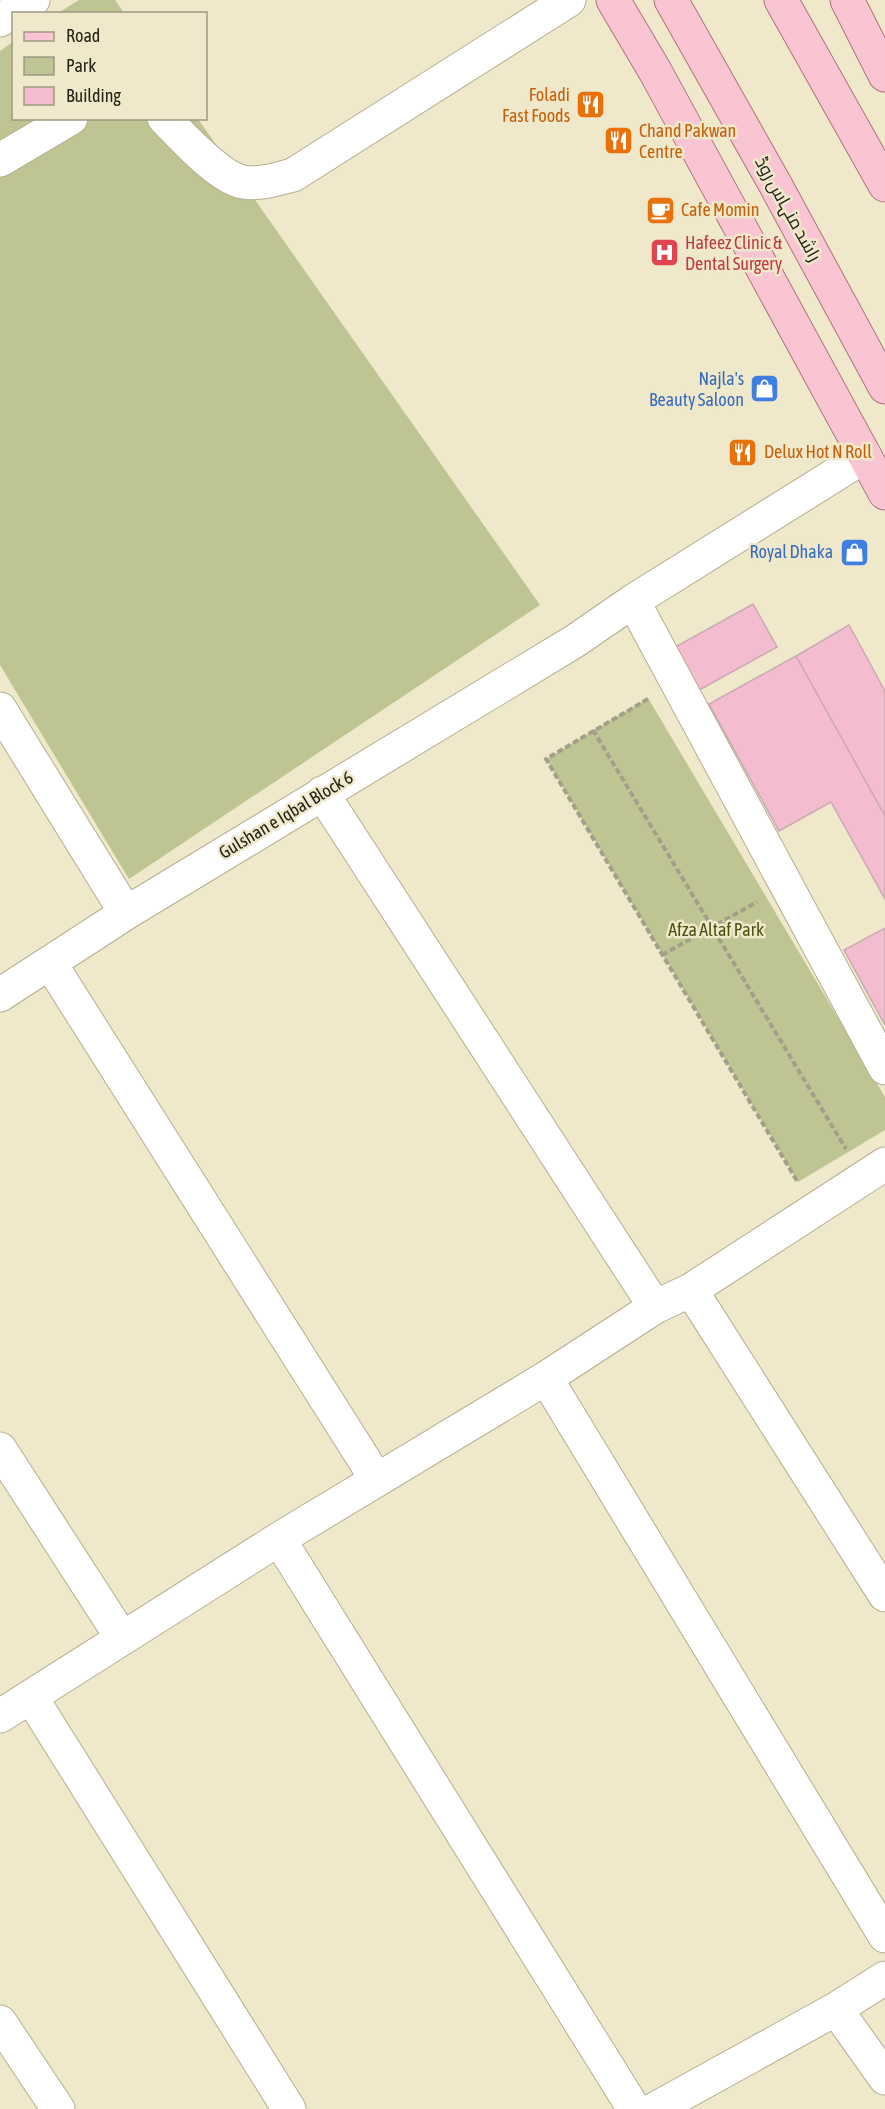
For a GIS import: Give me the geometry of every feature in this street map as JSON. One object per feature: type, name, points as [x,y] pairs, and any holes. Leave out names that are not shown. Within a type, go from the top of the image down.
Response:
[{"type":"main road","points":[[614,0],[885,493]]},
{"type":"main road","name":"راشد منہاس روڈ","points":[[671,0],[775,184],[885,387]]},
{"type":"main road","points":[[781,0],[885,185]]},
{"type":"main road","points":[[847,0],[885,75]]},
{"type":"street","points":[[13,12],[33,0]]},
{"type":"street","points":[[166,120],[223,173],[243,182],[267,182],[293,175],[568,0]]},
{"type":"street","points":[[0,160],[68,120]]},
{"type":"street","name":"Gulshan e Iqbal Block 6","points":[[0,995],[126,913],[575,641],[633,601],[865,456]]},
{"type":"street","points":[[633,601],[885,1068]]},
{"type":"street","points":[[0,709],[126,913]]},
{"type":"street","points":[[322,793],[655,1307]]},
{"type":"street","points":[[50,963],[377,1479]]},
{"type":"street","points":[[0,1716],[279,1539],[546,1378],[655,1307],[691,1290],[885,1164]]},
{"type":"street","points":[[691,1290],[885,1595]]},
{"type":"street","points":[[546,1378],[885,1936]]},
{"type":"street","points":[[0,1449],[122,1638]]},
{"type":"street","points":[[279,1539],[634,2109]]},
{"type":"street","points":[[31,1697],[289,2109]]},
{"type":"street","points":[[655,2109],[836,2009],[885,1978]]},
{"type":"street","points":[[836,2009],[885,2078]]},
{"type":"street","points":[[0,2022],[58,2109]]},
{"type":"path","points":[[654,708],[648,698],[546,759],[798,1182],[808,1176]]},
{"type":"path","points":[[593,730],[848,1152]]},
{"type":"path","points":[[662,955],[766,897]]},
{"type":"green space","points":[[79,0],[115,0],[123,12],[60,12]]},
{"type":"green space","points":[[12,43],[12,120],[199,120],[540,605],[129,879],[0,665],[0,51]]},
{"type":"green space","name":"Afza Altaf Park","points":[[648,698],[885,1097],[885,1130],[798,1182],[546,759]]},
{"type":"building","points":[[753,604],[777,647],[692,694],[668,651]]},
{"type":"building","points":[[849,625],[885,691],[885,816],[796,656]]},
{"type":"building","points":[[796,656],[885,816],[885,899],[831,802],[779,831],[709,704]]},
{"type":"building","points":[[885,928],[885,1025],[844,950]]},
{"type":"place","name":"Foladi Fast Foods","points":[[591,105]]},
{"type":"place","name":"Chand Pakwan Centre","points":[[618,141]]},
{"type":"place","name":"Cafe Momin","points":[[660,210]]},
{"type":"place","name":"Hafeez Clinic & Dental Surgery","points":[[664,253]]},
{"type":"place","name":"Najla's Beauty Saloon","points":[[765,389]]},
{"type":"place","name":"Delux Hot N Roll","points":[[743,452]]},
{"type":"place","name":"Royal Dhaka","points":[[854,552]]}]
